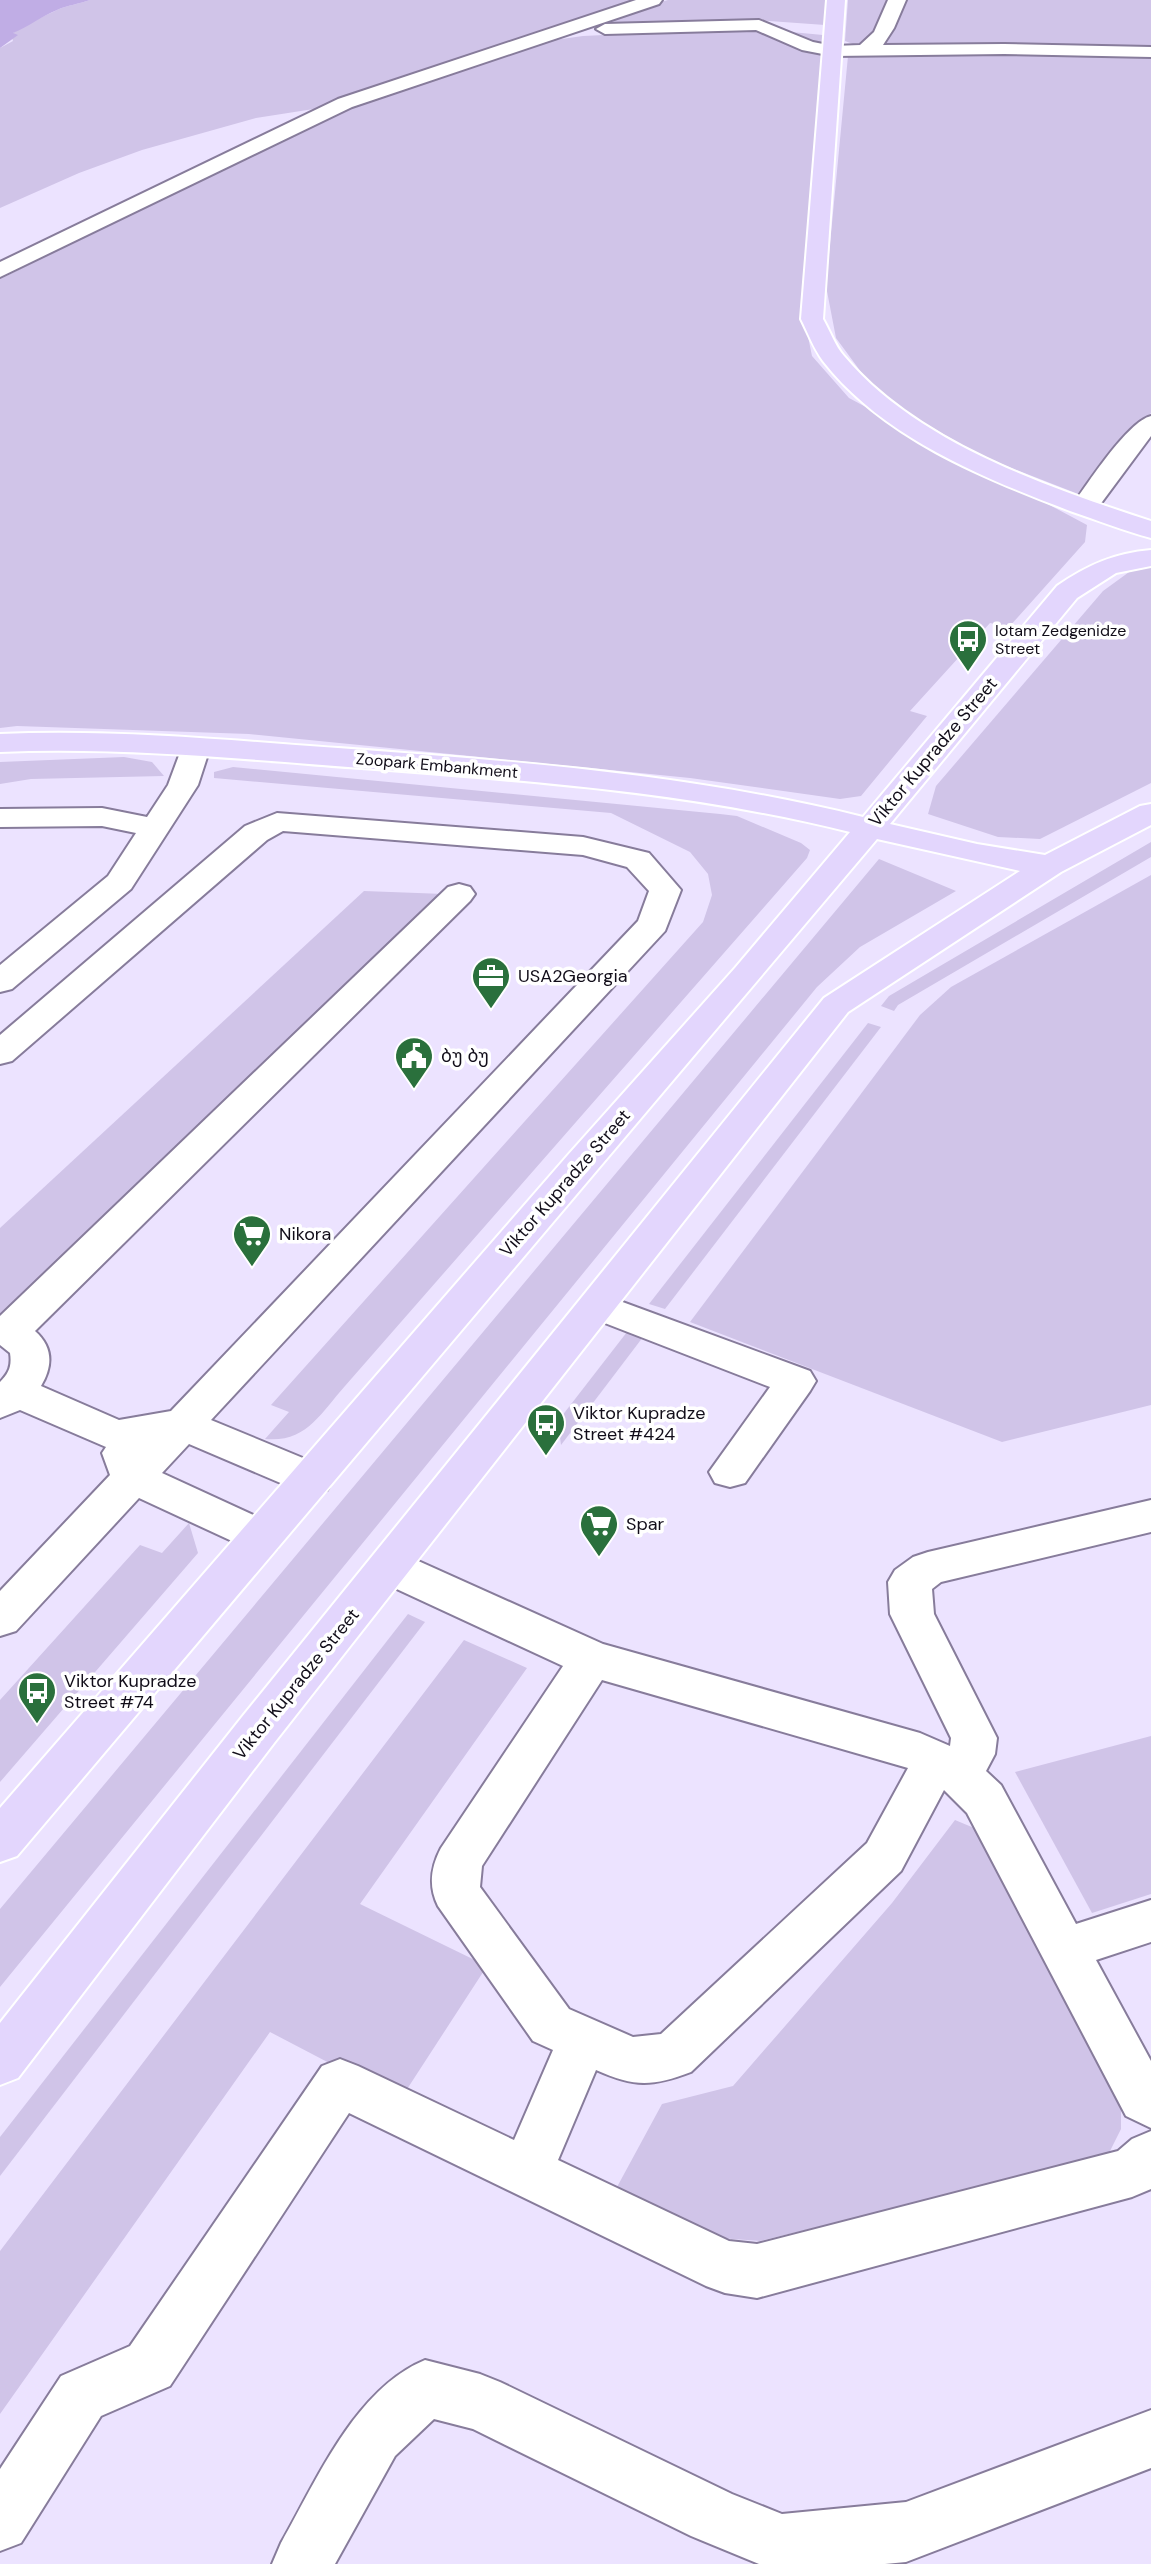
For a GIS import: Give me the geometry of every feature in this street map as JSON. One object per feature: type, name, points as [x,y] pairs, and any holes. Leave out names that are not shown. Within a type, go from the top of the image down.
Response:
[{"type":"main road","points":[[836,0],[812,319],[818,339],[842,372],[887,408],[930,437],[1096,525],[1151,530]]},
{"type":"main road","points":[[1067,592],[1096,525]]},
{"type":"main road","name":"Viktor Kupradze Street","points":[[0,1842],[581,1163],[747,975],[1067,592],[1094,571],[1114,564],[1151,558]]},
{"type":"main road","name":"Zoopark Embankment","points":[[0,743],[47,740],[195,748],[523,772],[711,795],[818,814],[966,853],[1050,865]]},
{"type":"main road","name":"Viktor Kupradze Street","points":[[0,2062],[258,1730],[836,1005],[1050,865],[1151,813]]},
{"type":"street","points":[[0,270],[345,103],[653,0]]},
{"type":"street","points":[[865,50],[878,43],[884,35],[897,0]]},
{"type":"street","points":[[694,7],[699,14],[722,24]]},
{"type":"street","points":[[561,31],[722,24],[759,25],[808,46],[833,51],[1016,49],[1151,52]]},
{"type":"street","points":[[1096,525],[1099,491],[1123,451],[1151,423]]},
{"type":"street","points":[[0,982],[120,882],[183,785],[195,748]]},
{"type":"street","points":[[0,818],[102,817],[154,828]]},
{"type":"street","points":[[0,1053],[256,833],[278,822],[314,822],[583,846],[638,860],[665,890],[653,924],[0,1619]]},
{"type":"street","points":[[312,1479],[181,1424],[116,1435],[8,1398],[27,1379],[32,1366],[30,1353],[22,1341],[5,1331],[459,894]]},
{"type":"street","points":[[598,1306],[796,1381],[730,1472]]},
{"type":"street","points":[[116,1435],[131,1477],[262,1537]]},
{"type":"street","points":[[592,1659],[458,1862],[455,1891],[551,2025],[632,2061],[673,2056],[884,1857],[947,1768],[972,1754],[974,1738],[912,1614],[910,1582],[928,1569],[1151,1516]]},
{"type":"street","points":[[390,1567],[592,1659],[920,1752],[947,1768],[984,1799],[1144,2099],[1151,2105]]},
{"type":"street","points":[[1064,1949],[1151,1921]]},
{"type":"street","points":[[527,2171],[584,2039]]},
{"type":"street","points":[[0,2522],[81,2396],[150,2366],[340,2083],[725,2267],[757,2271],[1132,2172],[1151,2155]]},
{"type":"street","points":[[302,2564],[375,2436],[425,2388],[480,2402],[786,2554],[811,2543],[906,2532],[1151,2439]]},
{"type":"shaded area","points":[[0,0],[90,0],[46,15],[13,33],[18,35],[0,48]]},
{"type":"shaded area","points":[[90,0],[636,0],[320,108],[256,118],[142,150],[79,173],[0,208],[0,48],[13,41],[11,34],[28,24],[61,8]]},
{"type":"shaded area","points":[[668,0],[825,0],[825,25],[754,20],[582,26]]},
{"type":"shaded area","points":[[848,0],[1151,0],[1151,50],[858,46],[845,41]]},
{"type":"shaded area","points":[[750,28],[823,35],[802,307],[812,356],[849,398],[1087,525],[1085,542],[1009,627],[990,623],[910,711],[927,716],[861,796],[840,799],[690,778],[249,734],[17,726],[0,728],[0,279],[339,111],[540,42],[583,36]]},
{"type":"shaded area","points":[[1000,52],[1151,55],[1151,413],[1113,452],[1086,497],[981,456],[902,410],[864,376],[836,338],[826,286],[848,56]]},
{"type":"shaded area","points":[[1136,567],[1151,568],[1151,783],[1040,839],[998,837],[928,814],[936,786],[1103,591]]},
{"type":"shaded area","points":[[124,757],[152,762],[164,776],[31,779],[0,784],[0,762]]},
{"type":"shaded area","points":[[233,767],[737,816],[801,843],[810,850],[807,858],[320,1416],[302,1431],[279,1439],[265,1439],[289,1412],[271,1405],[703,922],[712,895],[708,874],[690,852],[611,813],[214,778],[214,772]]},
{"type":"shaded area","points":[[1151,842],[1151,857],[898,1005],[894,1011],[881,1006],[889,996]]},
{"type":"shaded area","points":[[879,859],[956,891],[860,947],[817,987],[0,1987],[0,1909]]},
{"type":"shaded area","points":[[1151,875],[1151,1405],[1002,1442],[690,1322],[920,1015],[951,987]]},
{"type":"shaded area","points":[[364,891],[444,894],[8,1315],[0,1315],[0,1228]]},
{"type":"shaded area","points":[[868,1023],[881,1027],[665,1309],[649,1304]]},
{"type":"shaded area","points":[[627,1332],[643,1337],[561,1445],[558,1421]]},
{"type":"shaded area","points":[[189,1523],[198,1553],[0,1782],[0,1700],[140,1545],[162,1553]]},
{"type":"shaded area","points":[[408,1614],[425,1622],[0,2176],[0,2137]]},
{"type":"shaded area","points":[[464,1640],[527,1668],[360,1904],[487,1966],[400,2100],[270,2032],[0,2414],[0,2251]]},
{"type":"shaded area","points":[[1151,1736],[1151,1894],[1092,1913],[1015,1772]]},
{"type":"shaded area","points":[[955,1820],[986,1833],[1121,2102],[1121,2129],[1107,2157],[760,2241],[720,2238],[617,2187],[662,2104],[733,2086],[892,1903]]},
{"type":"place","name":"Iotam Zedgenidze Street","points":[[968,673]]},
{"type":"place","name":"USA2Georgia","points":[[491,1010]]},
{"type":"place","name":"ბუ ბუ","points":[[414,1090]]},
{"type":"place","name":"Nikora","points":[[252,1268]]},
{"type":"place","name":"Viktor Kupradze Street #424","points":[[546,1457]]},
{"type":"place","name":"Spar","points":[[599,1558]]},
{"type":"place","name":"Viktor Kupradze Street #74","points":[[37,1725]]}]
